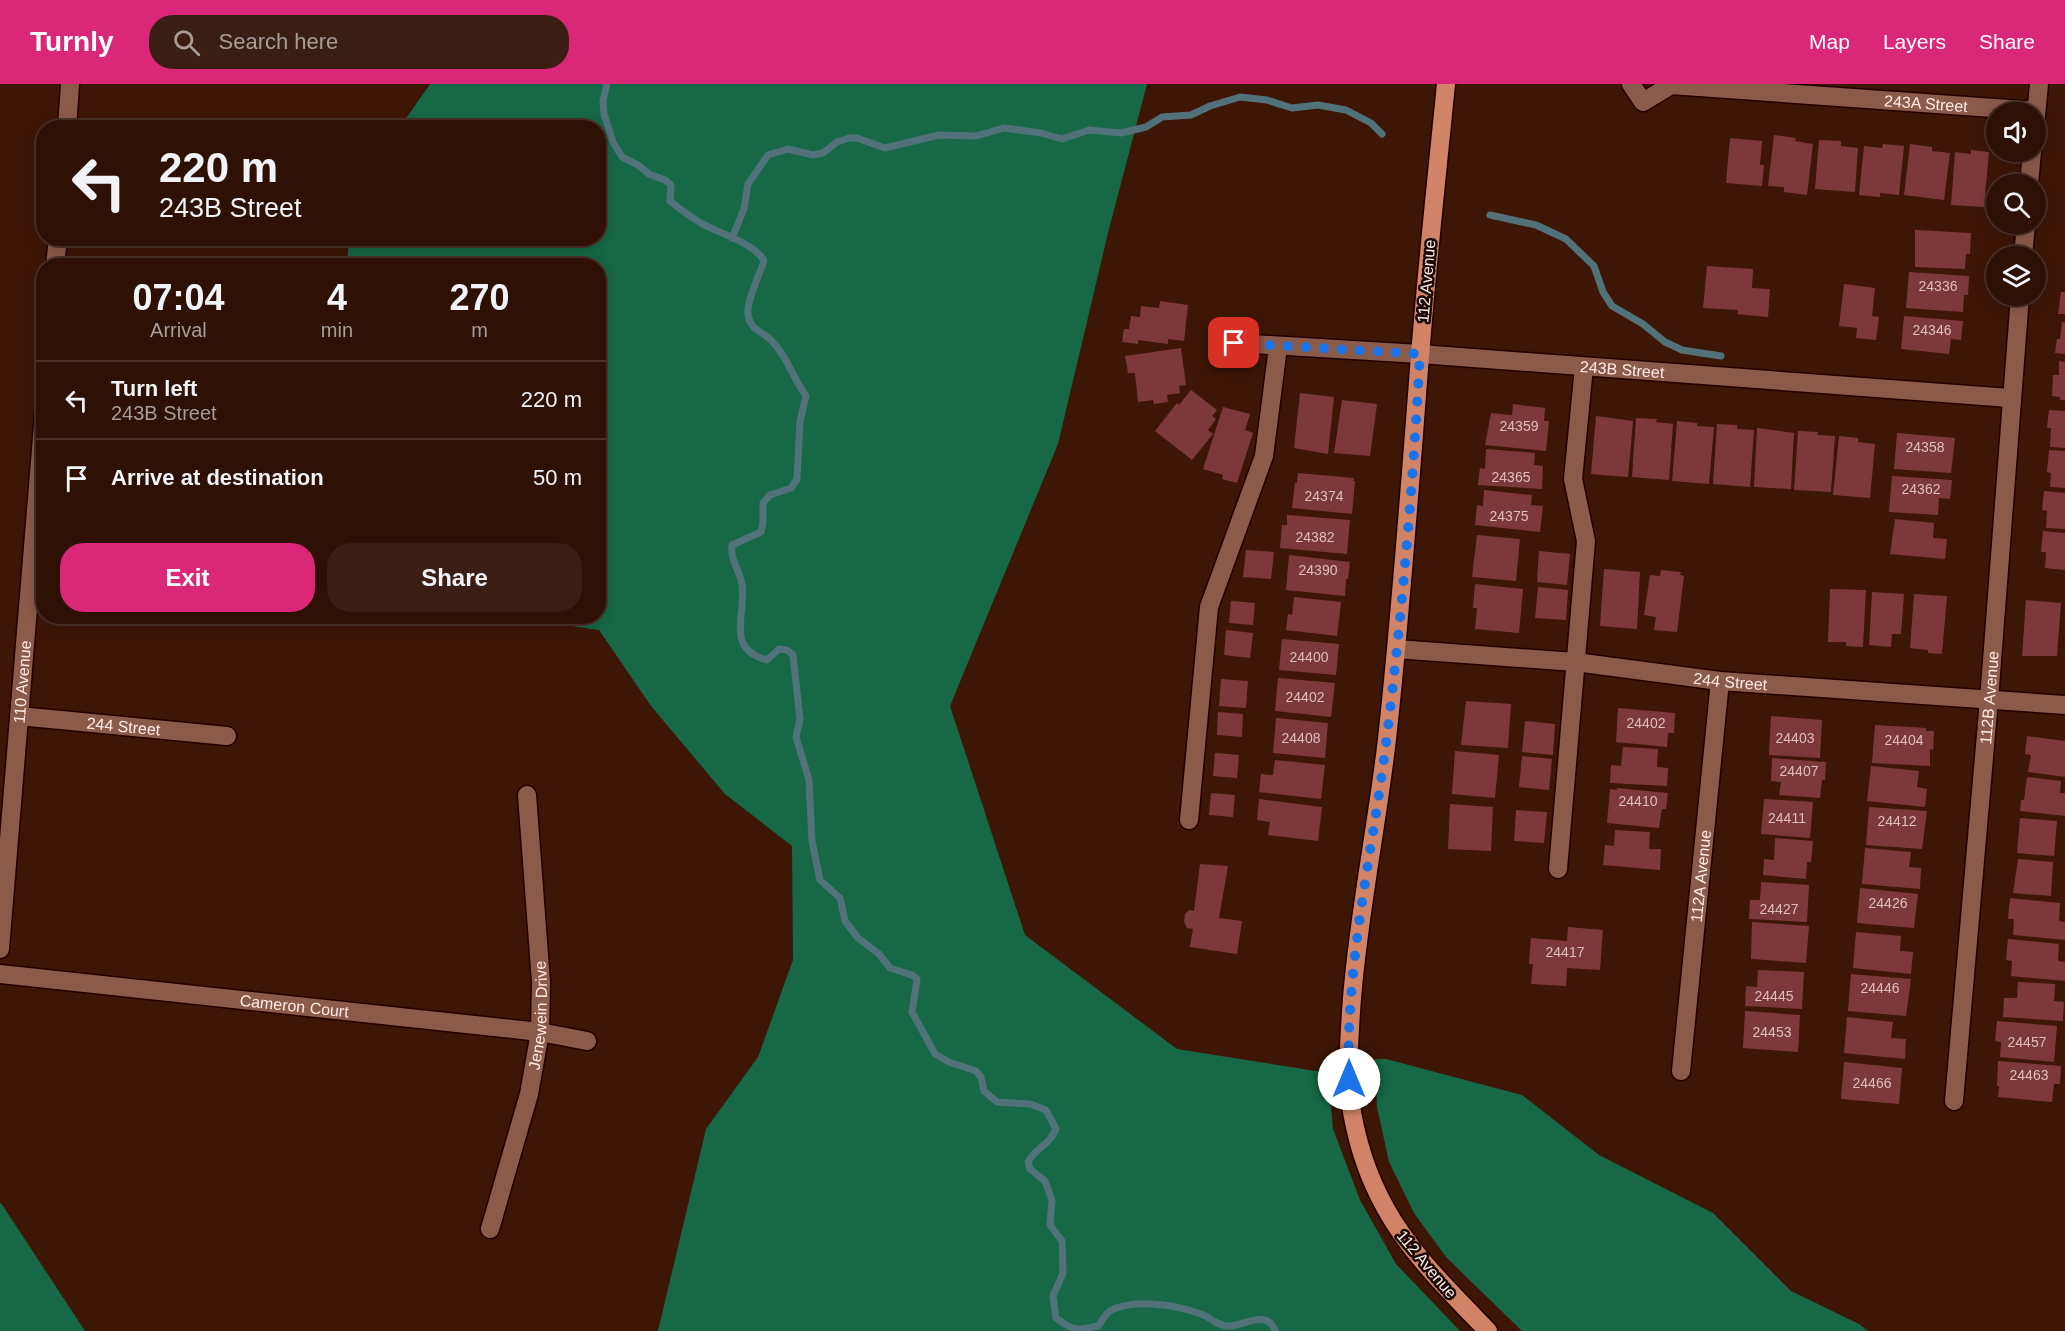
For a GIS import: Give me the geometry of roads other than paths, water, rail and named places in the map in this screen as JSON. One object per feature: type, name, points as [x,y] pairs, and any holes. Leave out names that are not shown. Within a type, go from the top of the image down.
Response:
[{"type":"main road","name":"112 Avenue","points":[[1446,84],[1420,354],[1410,500],[1396,649],[1386,743],[1355,964],[1348,1064],[1353,1123],[1361,1154],[1372,1184],[1388,1216],[1425,1265],[1488,1331]]},
{"type":"street","points":[[67,120],[70,84]]},
{"type":"street","name":"243A Street","points":[[1631,84],[1643,102],[1671,85],[1986,110]]},
{"type":"street","points":[[2037,102],[2039,84]]},
{"type":"street","name":"112B Avenue","points":[[1953,1101],[1989,700],[2010,398],[2019,306]]},
{"type":"street","name":"243B Street","points":[[1234,343],[1420,354],[2010,398]]},
{"type":"street","points":[[1189,820],[1209,607],[1264,456],[1278,347]]},
{"type":"street","points":[[1558,869],[1586,541],[1573,479],[1584,367]]},
{"type":"street","name":"110 Avenue","points":[[0,949],[36,510]]},
{"type":"street","name":"244 Street","points":[[1396,649],[1575,662],[1720,681],[2065,705]]},
{"type":"street","name":"112A Avenue","points":[[1681,1071],[1720,681]]},
{"type":"street","name":"244 Street","points":[[19,716],[227,736]]},
{"type":"street","name":"Jenewein Drive","points":[[490,1229],[531,1084],[540,1032],[541,982],[527,795]]},
{"type":"street","name":"Cameron Court","points":[[0,974],[540,1032],[587,1041]]},
{"type":"waterway","points":[[606,120],[603,101],[607,84]]},
{"type":"waterway","points":[[732,238],[744,209],[748,184],[768,155],[788,149],[813,155],[823,153],[837,142],[849,138],[857,138],[885,148],[939,135],[976,136],[1004,128],[1041,133],[1062,139],[1089,130],[1121,133],[1146,127],[1162,117],[1191,115],[1210,106],[1240,97],[1267,100],[1292,108],[1318,105],[1346,110],[1371,123],[1382,134]]},
{"type":"waterway","points":[[606,120],[613,142],[622,157],[671,185],[670,201],[697,221],[752,249],[764,261],[749,303],[749,320],[754,328],[777,346],[806,396],[800,421],[797,479],[791,488],[770,495],[763,503],[761,532],[732,545],[734,561],[742,585],[740,630],[742,640],[746,648],[754,655],[767,660],[779,649],[787,650],[793,655],[800,719],[796,737],[809,780],[812,841],[820,880],[840,898],[845,921],[858,938],[879,954],[890,968],[912,975],[917,979],[912,1012],[935,1054],[949,1062],[976,1071],[981,1077],[984,1091],[997,1102],[1030,1104],[1046,1110],[1056,1129],[1028,1162],[1030,1169],[1045,1181],[1052,1200],[1050,1225],[1062,1241],[1063,1273],[1053,1296],[1056,1318],[1071,1328],[1085,1329],[1098,1326],[1108,1312],[1120,1307],[1155,1304],[1204,1315],[1226,1326],[1262,1319],[1272,1324],[1275,1331]]},
{"type":"waterway","points":[[1490,215],[1536,225],[1566,239],[1594,266],[1603,292],[1612,306],[1643,324],[1665,342],[1682,350],[1721,356]]}]
